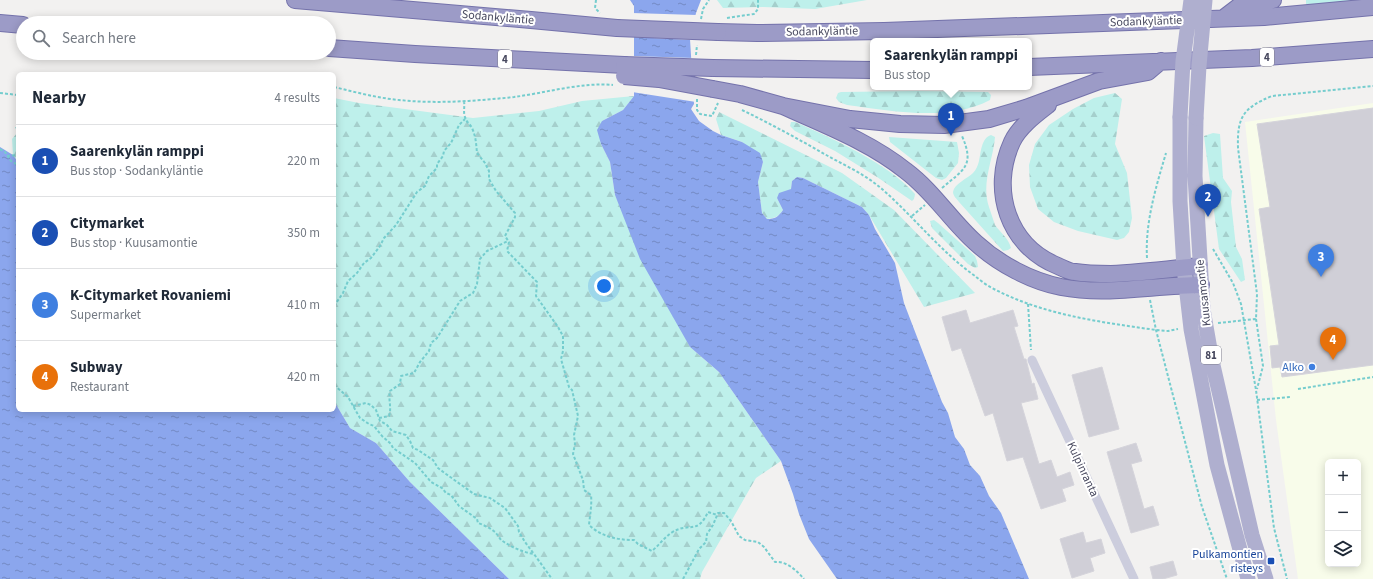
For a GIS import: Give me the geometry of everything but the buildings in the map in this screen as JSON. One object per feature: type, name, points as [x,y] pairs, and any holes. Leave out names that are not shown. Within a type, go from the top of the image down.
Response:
[{"type":"highway","name":"Sodankyläntie","points":[[295,0],[617,28],[722,25],[757,33],[884,31],[1264,17],[1373,7]]},
{"type":"highway","points":[[1223,18],[1238,7],[1272,0]]},
{"type":"highway","points":[[0,23],[16,24]]},
{"type":"highway","name":"4","points":[[336,48],[595,64],[613,75],[622,75]]},
{"type":"highway","name":"4","points":[[1032,67],[1252,58],[1373,49]]},
{"type":"highway","points":[[622,75],[659,79],[716,95],[740,94],[783,106],[850,119],[900,124],[944,125],[989,119],[1026,108],[1099,81],[1148,72],[1161,61]]},
{"type":"highway","points":[[622,75],[713,68],[870,70]]},
{"type":"highway","points":[[1060,96],[1029,120],[1013,140],[1007,154],[1004,170],[1003,190],[1005,207],[1011,224],[1020,238],[1032,251],[1048,262],[1074,272],[1100,274],[1135,273],[1192,267]]},
{"type":"highway","points":[[783,106],[829,126],[885,155],[927,189],[975,242],[994,258],[1024,274],[1055,286],[1086,290],[1193,285]]},
{"type":"main road","name":"Kuusamontie","points":[[1191,0],[1184,61],[1180,117],[1180,200],[1192,267]]},
{"type":"main road","name":"Kuusamontie","points":[[1205,0],[1196,118],[1191,330],[1217,465],[1248,579]]},
{"type":"main road","name":"Kuusamontie","points":[[1193,285],[1203,309],[1212,361],[1252,535],[1266,579]]},
{"type":"street","name":"Kulpinranta","points":[[1032,360],[1134,579]]},
{"type":"path","points":[[595,8],[596,0]]},
{"type":"path","points":[[722,25],[754,14],[758,9],[758,0]]},
{"type":"path","points":[[336,87],[399,100],[436,102],[464,101],[525,96],[570,88],[610,84],[622,75]]},
{"type":"path","points":[[1256,390],[1263,366],[1256,319],[1257,294],[1238,148],[1238,127],[1243,116],[1250,108],[1259,101],[1272,96],[1373,86]]},
{"type":"path","points":[[0,93],[16,95]]},
{"type":"path","points":[[700,114],[712,116],[716,95]]},
{"type":"path","points":[[464,101],[463,110],[465,119],[472,128],[477,142],[477,153],[490,171],[489,179],[496,191],[515,213],[505,236],[509,242],[507,250],[538,282],[536,296],[563,336],[563,351],[561,359],[569,387],[572,390],[578,416],[574,435],[575,444],[573,454],[583,480],[584,490],[591,495],[592,503],[589,525],[595,531],[604,536],[634,540],[638,544],[652,551],[672,533],[683,527],[698,527],[703,522],[708,512],[717,515],[718,513],[724,513],[731,521],[739,536],[745,540],[758,542],[764,547],[775,562],[780,561],[796,569],[804,579]]},
{"type":"path","points":[[336,303],[343,293],[348,281],[357,273],[364,263],[371,258],[384,238],[396,225],[417,192],[425,186],[429,176],[437,168],[437,164],[443,156],[444,151],[451,143],[459,125],[465,119]]},
{"type":"path","points":[[939,191],[963,170],[968,159],[967,148],[961,135]]},
{"type":"path","points":[[1147,262],[1146,244],[1148,224],[1167,148]]},
{"type":"path","points":[[0,149],[5,152],[11,161],[16,164]]},
{"type":"path","points":[[8,156],[16,156]]},
{"type":"path","points":[[912,216],[927,203]]},
{"type":"path","points":[[379,418],[389,416],[391,408],[388,397],[390,392],[400,384],[401,376],[414,373],[420,362],[429,351],[431,343],[437,338],[444,328],[446,322],[457,309],[460,301],[473,293],[477,284],[480,258],[487,251],[508,240]]},
{"type":"path","points":[[1212,246],[1238,292],[1258,400],[1274,528],[1287,579]]},
{"type":"path","points":[[1148,293],[1156,330],[1202,507],[1227,579]]},
{"type":"path","points":[[1028,304],[1032,360]]},
{"type":"path","points":[[1214,324],[1256,319]]},
{"type":"path","points":[[1298,389],[1373,377]]},
{"type":"path","points":[[336,387],[348,397],[360,418],[374,426],[393,448],[415,463],[431,482],[442,488],[459,506],[477,519],[478,523],[488,527],[495,532],[500,539],[513,547],[524,552],[534,554]]},
{"type":"path","points":[[1258,400],[1291,397]]},
{"type":"path","points":[[353,406],[366,403],[371,405],[376,410],[380,421],[387,425],[392,432],[406,435],[413,448],[433,460],[438,468],[474,494],[490,498],[506,508],[518,526],[519,532],[525,542],[552,579]]},
{"type":"path","points":[[683,579],[699,549],[706,542],[717,515]]},
{"type":"path","points":[[1276,559],[1282,558]]},
{"type":"shaded area","points":[[1373,103],[1373,579],[1298,579],[1276,420],[1245,122]]},
{"type":"green space","points":[[717,0],[867,0],[815,9],[763,7],[723,8]]},
{"type":"green space","points":[[1306,0],[1372,0],[1306,6]]},
{"type":"green space","points":[[841,92],[988,92],[991,95],[990,100],[974,107],[938,113],[901,112],[847,105],[839,102],[836,98],[838,93]]},
{"type":"green space","points":[[1115,93],[1122,99],[1115,144],[1127,173],[1132,218],[1129,232],[1124,238],[1117,240],[1078,231],[1054,222],[1038,209],[1030,187],[1029,165],[1035,144],[1049,125],[1073,109],[1094,98]]},
{"type":"green space","points":[[634,96],[623,110],[602,121],[601,144],[610,162],[615,195],[690,347],[719,372],[781,461],[756,478],[702,572],[700,579],[509,579],[410,482],[376,443],[350,428],[336,404],[336,98],[359,103],[473,118],[539,111],[582,101]]},
{"type":"green space","points":[[719,112],[842,173],[894,210],[975,293],[924,307],[869,215],[862,207],[803,178],[797,177],[792,181],[791,189],[777,198],[783,210],[780,214],[776,217],[767,219],[762,213],[758,182],[763,162],[742,142],[721,135],[716,119]]},
{"type":"green space","points":[[791,122],[795,122],[826,136],[875,162],[904,183],[915,194],[914,199],[912,201],[835,151],[795,131],[790,126]]},
{"type":"green space","points":[[1213,133],[1220,134],[1223,178],[1232,191],[1231,202],[1236,247],[1242,259],[1245,280],[1241,282],[1219,249],[1204,136]]},
{"type":"green space","points":[[16,134],[16,159],[13,155],[12,139]]},
{"type":"green space","points":[[991,135],[995,137],[986,189],[989,207],[995,225],[1011,248],[1003,251],[959,202],[954,196],[953,192],[958,184],[971,175],[975,170],[979,163],[983,142]]},
{"type":"green space","points":[[889,137],[957,142],[959,153],[958,163],[946,178],[942,180],[936,178],[890,142]]},
{"type":"green space","points":[[934,220],[975,256],[978,267],[975,268],[968,264],[932,228],[930,221]]},
{"type":"water","points":[[630,0],[701,0],[696,13],[690,39],[694,104],[691,109],[699,121],[713,131],[742,142],[760,153],[763,162],[758,182],[762,213],[767,219],[776,217],[783,210],[777,198],[779,193],[791,189],[792,181],[797,177],[803,178],[862,207],[869,215],[875,229],[895,263],[904,303],[942,402],[948,413],[955,437],[964,449],[970,465],[980,476],[989,496],[1001,513],[1029,579],[837,579],[809,539],[781,461],[719,372],[690,347],[640,259],[615,195],[610,162],[601,144],[597,130],[602,121],[623,110],[634,96],[634,6]]},
{"type":"water","points":[[0,147],[13,155],[16,159],[16,412],[336,412],[336,404],[350,428],[376,443],[410,482],[509,579],[0,579]]},
{"type":"pier","points":[[632,13],[697,15],[692,40],[632,37]]},
{"type":"pier","points":[[632,56],[694,58],[696,102],[632,92]]},
{"type":"place","name":"Saarenkylän ramppi","points":[[951,136]]},
{"type":"place","name":"Citymarket","points":[[1208,217]]},
{"type":"place","name":"K-Citymarket Rovaniemi","points":[[1321,277]]},
{"type":"place","name":"Subway","points":[[1333,360]]},
{"type":"place","name":"Alko","points":[[1312,367]]},
{"type":"place","name":"Pulkamontien risteys","points":[[1271,561]]}]
